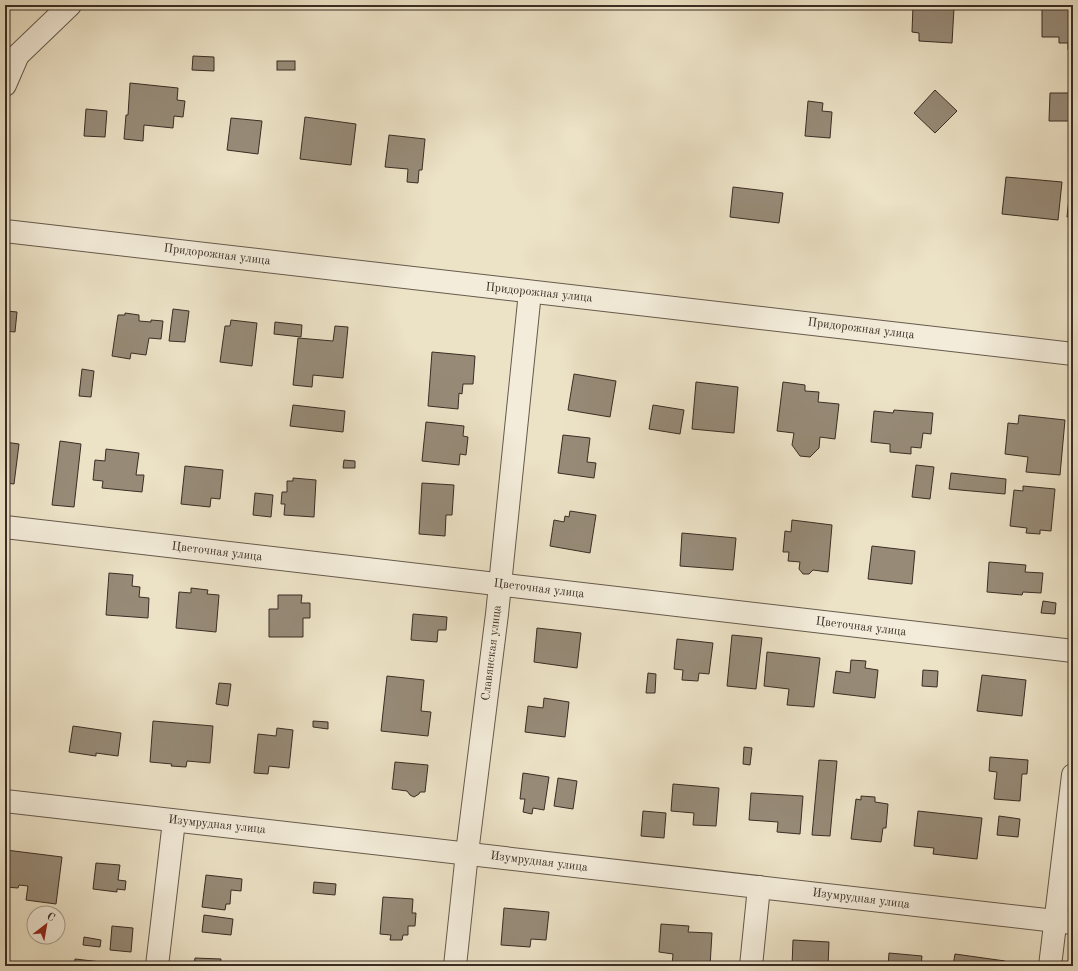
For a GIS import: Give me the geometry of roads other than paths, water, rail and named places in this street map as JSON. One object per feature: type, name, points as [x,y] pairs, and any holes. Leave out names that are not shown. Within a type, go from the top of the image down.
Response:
[{"type":"street","points":[[5,85],[18,54],[70,5]]},
{"type":"street","name":"Придорожная улица","points":[[5,231],[1073,354]]},
{"type":"street","name":"Славянская улица","points":[[454,966],[500,584],[530,292]]},
{"type":"street","name":"Цветочная улица","points":[[5,527],[1073,651]]},
{"type":"street","points":[[1050,966],[1064,922],[1073,775]]},
{"type":"street","name":"Изумрудная улица","points":[[5,801],[1064,922]]},
{"type":"street","points":[[157,966],[174,821]]},
{"type":"street","points":[[751,966],[759,887]]}]
